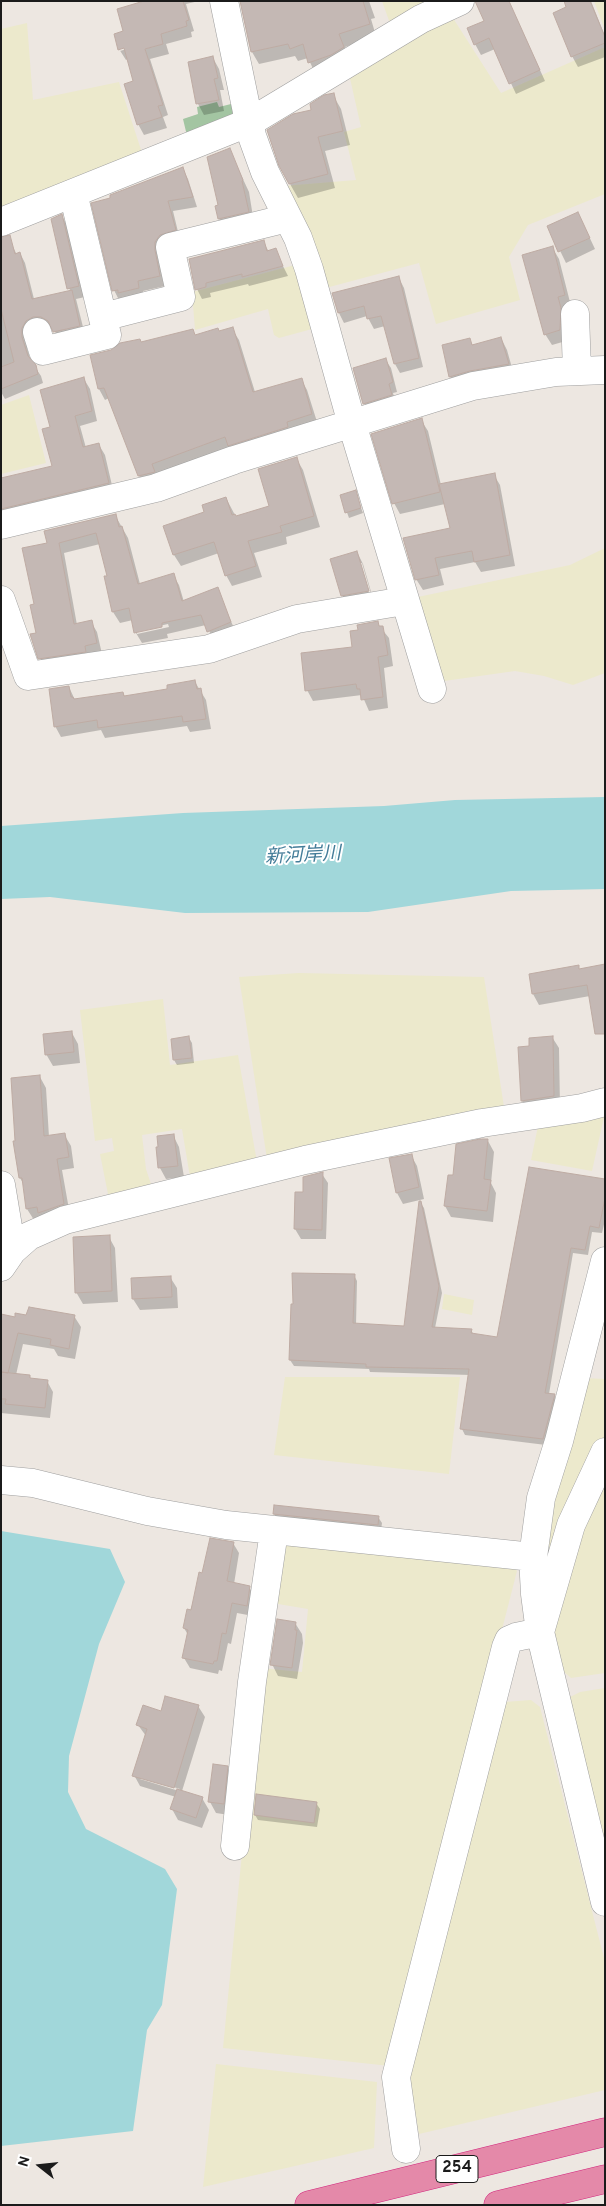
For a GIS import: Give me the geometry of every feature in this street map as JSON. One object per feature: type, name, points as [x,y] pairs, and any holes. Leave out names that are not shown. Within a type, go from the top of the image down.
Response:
[{"type":"highway","name":"254","points":[[309,2205],[605,2132]]},
{"type":"highway","points":[[498,2205],[605,2179]]},
{"type":"street","points":[[224,1],[252,136],[265,172],[288,218],[309,269],[352,424],[432,689]]},
{"type":"street","points":[[1,222],[250,122],[421,19],[460,1]]},
{"type":"street","points":[[37,332],[43,351],[107,335],[72,193]]},
{"type":"street","points":[[103,317],[181,297],[170,247],[288,218]]},
{"type":"street","points":[[575,314],[577,370]]},
{"type":"street","points":[[1,525],[156,488],[234,460],[473,386],[556,372],[605,370]]},
{"type":"street","points":[[1,600],[28,676],[209,649],[297,619],[404,600]]},
{"type":"street","points":[[6,1259],[30,1236],[65,1220],[204,1185],[408,1138],[482,1123],[582,1108],[605,1102]]},
{"type":"street","points":[[1,1185],[6,1259]]},
{"type":"street","points":[[605,1261],[559,1442],[541,1498],[533,1558],[540,1632],[605,1902]]},
{"type":"street","points":[[540,1632],[571,1525],[605,1452]]},
{"type":"street","points":[[1,1480],[33,1483],[156,1513],[226,1525],[533,1558]]},
{"type":"street","points":[[235,1846],[252,1682],[274,1531]]},
{"type":"street","points":[[406,2148],[396,2077],[506,1647],[509,1640],[540,1632]]},
{"type":"shaded area","points":[[382,1],[430,1],[392,29]]},
{"type":"shaded area","points":[[594,1],[605,1],[605,30]]},
{"type":"shaded area","points":[[451,15],[501,93],[605,47],[605,194],[528,225],[509,257],[520,300],[436,324],[419,263],[322,289],[283,186],[356,180],[344,132],[361,127],[349,74]]},
{"type":"shaded area","points":[[27,23],[33,100],[119,82],[144,159],[1,214],[1,29]]},
{"type":"shaded area","points":[[299,264],[312,329],[279,338],[274,335],[268,309],[195,330],[192,292]]},
{"type":"shaded area","points":[[29,395],[46,463],[1,474],[1,405]]},
{"type":"shaded area","points":[[605,548],[605,673],[573,685],[544,676],[515,671],[437,682],[413,598],[570,565]]},
{"type":"shaded area","points":[[299,973],[484,977],[504,1107],[267,1159],[239,977]]},
{"type":"shaded area","points":[[163,999],[170,1065],[238,1055],[257,1162],[190,1177],[182,1129],[142,1135],[146,1169],[152,1187],[109,1199],[100,1154],[114,1151],[112,1138],[95,1141],[80,1010]]},
{"type":"shaded area","points":[[596,1115],[604,1117],[592,1171],[531,1160],[538,1126],[548,1128],[548,1125],[555,1126],[556,1123],[565,1121],[580,1123],[581,1120],[589,1121],[590,1118]]},
{"type":"shaded area","points":[[444,1294],[474,1300],[472,1315],[442,1309]]},
{"type":"shaded area","points":[[285,1377],[460,1377],[449,1474],[274,1455]]},
{"type":"shaded area","points":[[583,1378],[605,1379],[605,1673],[571,1678],[563,1671],[555,1642],[547,1594],[546,1546],[550,1507]]},
{"type":"shaded area","points":[[287,1538],[509,1559],[517,1571],[390,2066],[223,2048],[260,1668],[302,1672],[308,1609],[272,1603]]},
{"type":"shaded area","points":[[605,1688],[605,1845],[568,1698],[580,1692]]},
{"type":"shaded area","points":[[531,1700],[540,1707],[605,1962],[605,2090],[419,2134],[408,2072],[505,1702]]},
{"type":"shaded area","points":[[216,2064],[377,2082],[374,2148],[203,2187]]},
{"type":"green space","points":[[217,102],[219,107],[235,103],[238,119],[188,140],[183,119],[198,114],[197,107]]},
{"type":"water","name":"新河岸川","points":[[605,797],[605,889],[511,891],[368,912],[185,913],[50,897],[1,899],[1,826],[183,813],[384,806],[455,800]]},
{"type":"water","points":[[1,1531],[110,1549],[125,1582],[99,1644],[69,1756],[68,1792],[86,1829],[165,1869],[177,1889],[162,2005],[147,2030],[133,2131],[1,2146]]},
{"type":"building","points":[[144,1],[183,1],[189,20],[186,21],[187,26],[161,34],[163,44],[145,49],[163,105],[158,106],[162,117],[137,125],[124,84],[133,81],[124,48],[118,50],[114,34],[123,31],[117,9]]},
{"type":"building","points":[[240,1],[363,1],[370,24],[339,34],[344,47],[331,55],[308,63],[303,44],[290,49],[288,44],[251,52]]},
{"type":"building","points":[[475,1],[509,1],[540,70],[509,84],[489,38],[474,45],[467,28],[484,21]]},
{"type":"building","points":[[564,1],[590,1],[605,37],[605,43],[571,57],[553,13],[566,7]]},
{"type":"building","points":[[213,56],[218,78],[214,79],[219,100],[196,104],[188,62]]},
{"type":"building","points":[[334,93],[343,131],[318,137],[328,174],[289,184],[279,166],[267,130],[293,114],[311,110],[310,104],[324,95]]},
{"type":"building","points":[[230,148],[243,180],[249,212],[218,219],[215,206],[218,205],[207,157]]},
{"type":"building","points":[[183,167],[193,197],[168,201],[176,230],[160,235],[155,242],[160,276],[138,281],[139,288],[118,293],[118,290],[112,291],[91,203],[110,198],[110,195]]},
{"type":"building","points":[[578,212],[590,238],[558,252],[547,226]]},
{"type":"building","points":[[62,214],[79,286],[67,289],[51,219]]},
{"type":"building","points":[[10,235],[15,254],[20,252],[32,299],[72,290],[80,326],[53,332],[48,321],[41,317],[33,317],[26,321],[22,328],[22,337],[28,356],[36,365],[38,374],[1,389],[1,367],[14,362],[1,309],[1,237]]},
{"type":"building","points":[[264,240],[267,251],[276,248],[283,266],[242,277],[242,274],[206,283],[206,287],[195,290],[189,259]]},
{"type":"building","points":[[553,246],[565,295],[558,297],[561,308],[560,330],[544,335],[522,255]]},
{"type":"building","points":[[399,276],[419,358],[394,364],[381,316],[367,319],[364,306],[338,313],[332,293]]},
{"type":"building","points":[[233,327],[253,392],[302,378],[312,414],[287,422],[288,427],[228,446],[225,437],[152,464],[155,472],[138,476],[104,388],[98,389],[90,355],[111,350],[120,343],[140,339],[141,342],[193,329],[195,335],[218,328],[219,331]]},
{"type":"building","points":[[501,337],[509,364],[449,377],[442,345],[470,338],[472,345]]},
{"type":"building","points":[[386,358],[393,382],[389,384],[392,395],[363,404],[353,368]]},
{"type":"building","points":[[84,377],[92,411],[75,416],[83,447],[99,443],[109,483],[1,509],[1,478],[52,466],[42,429],[50,427],[40,390]]},
{"type":"building","points":[[422,418],[440,492],[392,504],[371,434]]},
{"type":"building","points":[[297,457],[314,516],[280,526],[282,532],[248,541],[256,566],[225,576],[214,542],[173,555],[163,526],[204,512],[202,505],[226,497],[232,515],[235,514],[236,516],[269,506],[258,469]]},
{"type":"building","points":[[495,473],[510,555],[474,562],[472,551],[435,558],[439,575],[415,580],[403,538],[450,528],[439,484]]},
{"type":"building","points":[[356,490],[361,508],[345,513],[340,495]]},
{"type":"building","points":[[116,514],[119,527],[122,526],[138,584],[174,573],[182,601],[218,587],[231,622],[207,632],[201,615],[162,623],[162,627],[134,633],[129,608],[112,612],[104,576],[107,576],[96,533],[59,543],[74,624],[92,620],[97,643],[85,646],[86,652],[38,659],[30,634],[36,633],[30,605],[34,604],[22,548],[47,543],[44,531]]},
{"type":"building","points":[[357,551],[369,591],[341,596],[330,559]]},
{"type":"building","points":[[378,621],[379,626],[383,626],[388,655],[378,657],[383,697],[361,700],[360,689],[357,689],[356,684],[305,691],[301,653],[352,647],[350,631],[358,630],[357,625]]},
{"type":"building","points":[[195,680],[197,689],[201,688],[206,719],[183,722],[182,716],[98,728],[97,720],[54,727],[49,689],[69,686],[71,697],[74,699],[123,692],[124,696],[167,689],[167,685]]},
{"type":"building","points":[[605,964],[605,1034],[595,1034],[587,985],[532,994],[529,974],[579,965],[579,969]]},
{"type":"building","points":[[72,1031],[74,1052],[45,1055],[43,1034]]},
{"type":"building","points":[[189,1036],[192,1058],[173,1060],[171,1039]]},
{"type":"building","points":[[553,1036],[554,1096],[521,1101],[518,1047],[529,1046],[529,1038]]},
{"type":"building","points":[[40,1075],[44,1136],[65,1133],[69,1157],[57,1159],[64,1204],[38,1213],[37,1207],[26,1209],[22,1178],[19,1178],[13,1141],[15,1141],[11,1078]]},
{"type":"building","points":[[174,1134],[178,1166],[158,1168],[157,1136]]},
{"type":"building","points":[[488,1139],[484,1179],[491,1180],[487,1211],[444,1206],[448,1175],[453,1175],[456,1144]]},
{"type":"building","points":[[412,1154],[419,1187],[396,1193],[389,1158]]},
{"type":"building","points":[[529,1167],[605,1179],[605,1198],[599,1228],[590,1226],[585,1250],[571,1248],[545,1393],[555,1394],[543,1439],[460,1429],[469,1369],[366,1367],[366,1364],[289,1360],[291,1304],[293,1304],[292,1273],[355,1274],[353,1323],[404,1326],[419,1201],[421,1201],[439,1286],[432,1327],[472,1329],[471,1333],[497,1337]]},
{"type":"building","points":[[323,1172],[322,1230],[294,1229],[295,1192],[303,1192],[303,1177]]},
{"type":"building","points":[[110,1235],[112,1291],[75,1293],[73,1237]]},
{"type":"building","points":[[171,1276],[172,1297],[132,1299],[131,1278]]},
{"type":"building","points":[[29,1307],[75,1315],[69,1349],[50,1345],[51,1339],[18,1333],[8,1373],[1,1372],[1,1314],[15,1317],[15,1313],[26,1315]]},
{"type":"building","points":[[1,1372],[30,1375],[30,1378],[48,1380],[45,1408],[5,1404],[6,1399],[1,1399]]},
{"type":"building","points":[[274,1505],[379,1516],[378,1525],[273,1514]]},
{"type":"building","points":[[210,1538],[234,1542],[227,1581],[250,1586],[247,1606],[232,1603],[226,1634],[222,1633],[217,1661],[214,1661],[213,1664],[182,1658],[188,1630],[183,1628],[187,1609],[191,1610],[199,1572],[202,1573]]},
{"type":"building","points":[[277,1619],[296,1622],[295,1630],[297,1630],[292,1668],[270,1665]]},
{"type":"building","points":[[165,1696],[199,1705],[174,1788],[132,1776],[147,1729],[136,1725],[143,1705],[161,1711]]},
{"type":"building","points":[[213,1764],[228,1766],[224,1804],[208,1802]]},
{"type":"building","points":[[177,1789],[203,1797],[196,1818],[170,1809]]},
{"type":"building","points":[[256,1794],[317,1802],[314,1823],[254,1815]]}]
